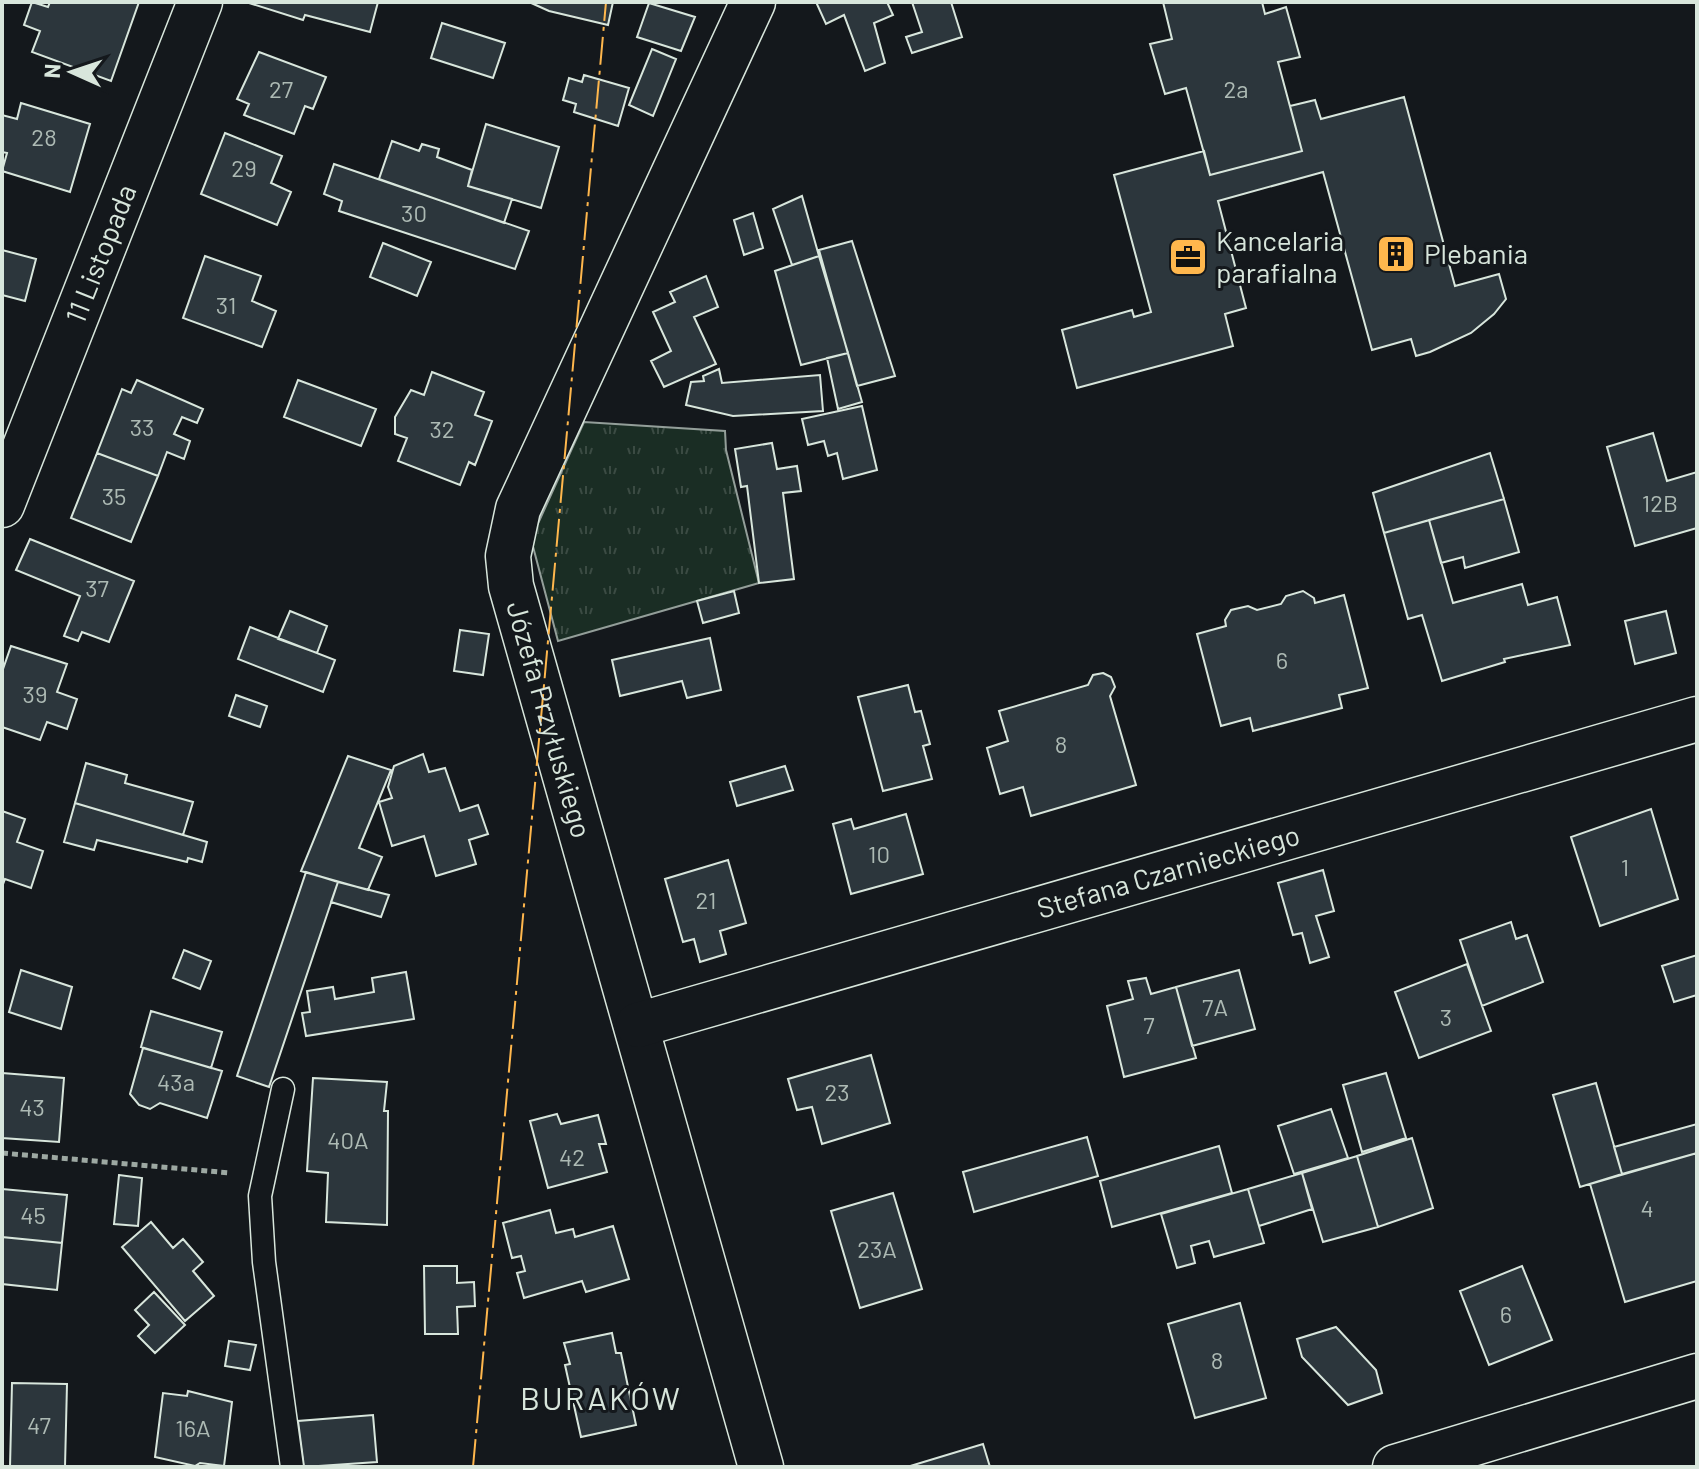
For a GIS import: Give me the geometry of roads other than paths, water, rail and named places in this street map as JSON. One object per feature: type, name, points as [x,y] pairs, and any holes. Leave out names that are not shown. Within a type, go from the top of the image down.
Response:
[{"type":"street","name":"11 Listopada","points":[[2,505],[200,2]]},
{"type":"street","name":"Józefa Przyłuskiego","points":[[753,2],[518,509],[510,534],[511,586],[761,1467]]},
{"type":"street","name":"Stefana Czarnieckiego","points":[[638,1025],[1697,719]]},
{"type":"street","points":[[1395,1467],[1480,1454],[1697,1376]]},
{"type":"lane","points":[[283,1089],[260,1196],[264,1262],[292,1467]]},
{"type":"place","name":"Plebania","points":[[1396,254]]},
{"type":"place","name":"Kancelaria parafialna","points":[[1188,257]]},
{"type":"district","name":"BURAKÓW","points":[[601,1399]]}]
